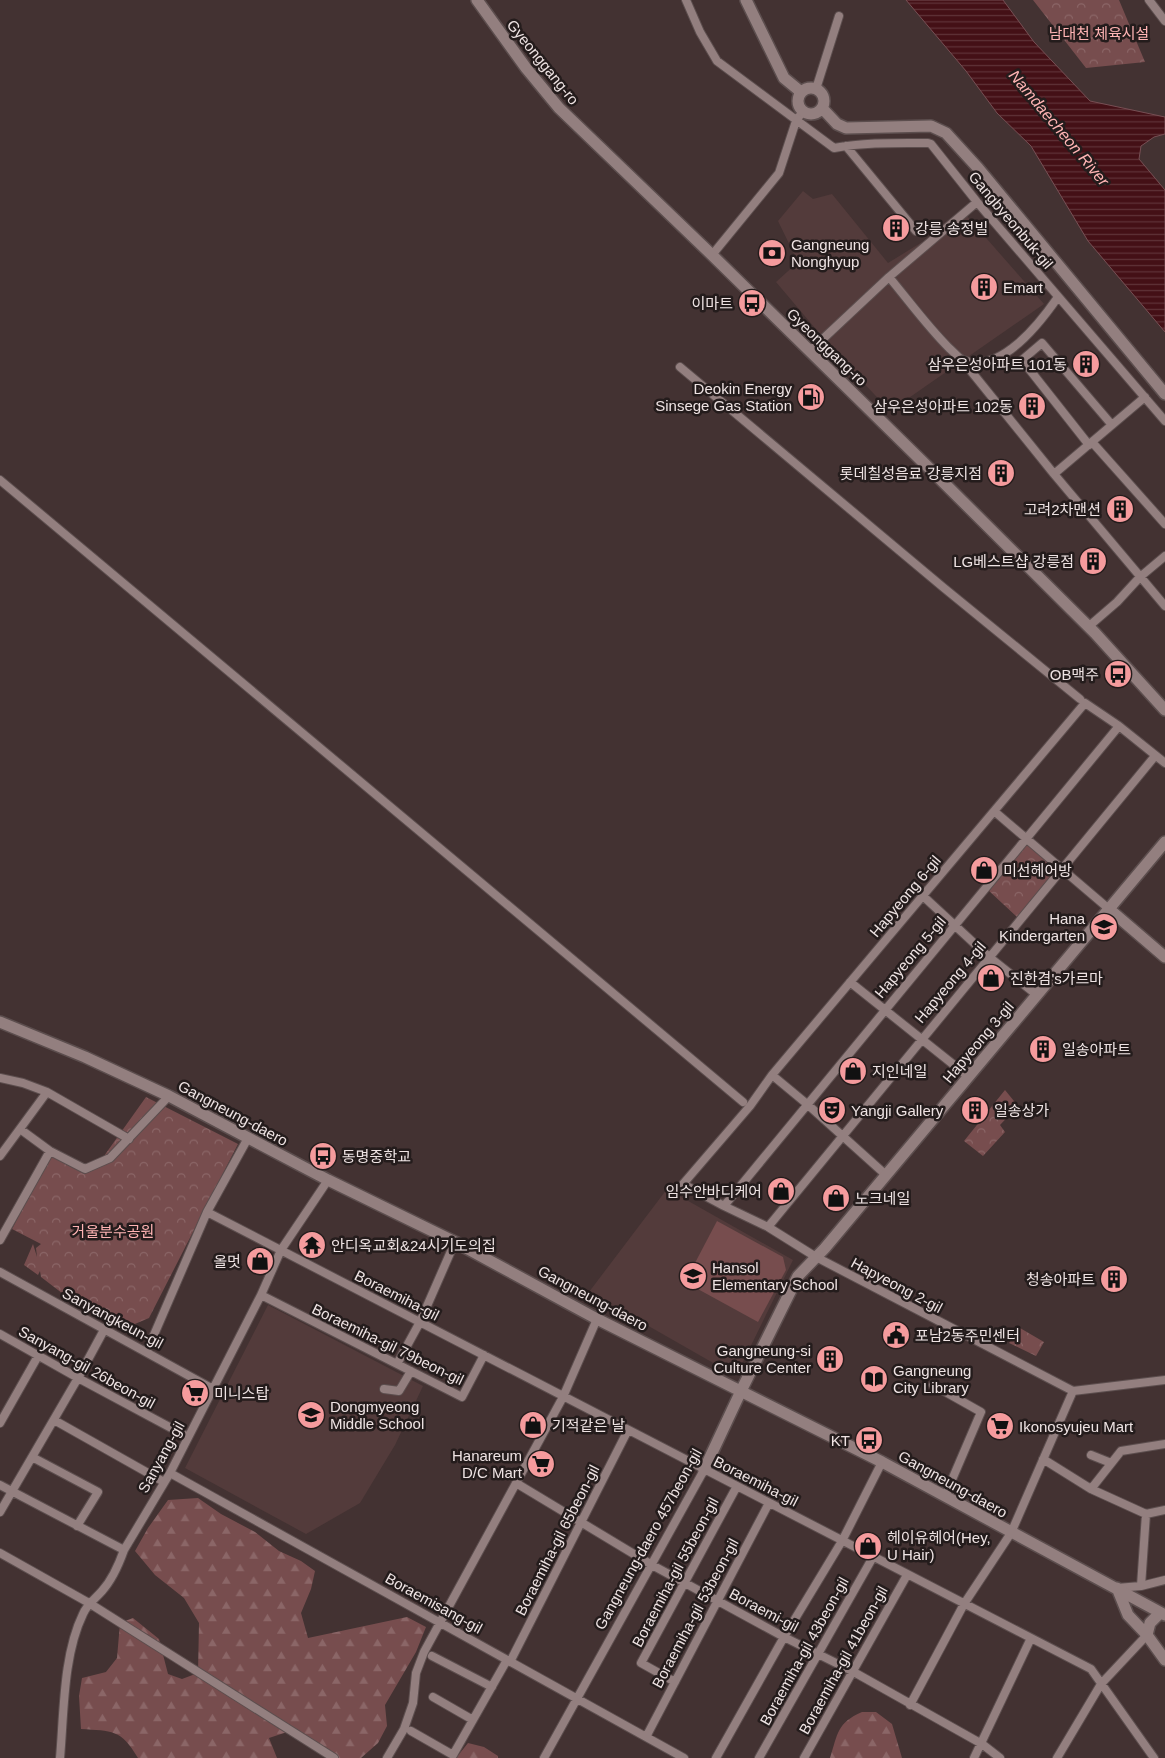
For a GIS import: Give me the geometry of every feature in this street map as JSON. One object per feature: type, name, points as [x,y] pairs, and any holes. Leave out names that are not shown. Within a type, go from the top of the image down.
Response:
[{"type":"street","name":"Gyeonggang-ro","points":[[477,0],[526,68],[559,108],[810,351],[1088,627],[1165,710]]},
{"type":"street","name":"Gangbyeonbuk-gil","points":[[686,0],[700,32],[717,61],[800,116],[834,148],[928,142],[931,144],[977,202],[1165,421]]},
{"type":"street","points":[[746,0],[784,78],[801,92]]},
{"type":"street","points":[[1149,0],[1165,21]]},
{"type":"street","points":[[816,89],[839,16]]},
{"type":"street","points":[[712,255],[779,173],[800,116],[798,100],[801,92],[808,88],[820,91],[824,100],[822,108],[815,114],[800,116]]},
{"type":"street","points":[[822,108],[837,124],[846,128],[931,126],[946,133],[978,168],[1165,394]]},
{"type":"street","points":[[846,146],[916,231]]},
{"type":"street","points":[[810,351],[890,277],[977,202]]},
{"type":"street","points":[[890,277],[935,334],[962,360],[1054,474],[1165,606]]},
{"type":"street","points":[[962,360],[980,363],[1007,353],[1042,321],[1058,297]]},
{"type":"street","points":[[1112,425],[1042,343],[1022,360],[1091,443],[1165,524]]},
{"type":"street","points":[[680,367],[1080,699]]},
{"type":"street","points":[[1054,474],[1144,397]]},
{"type":"street","points":[[0,480],[743,1102]]},
{"type":"street","points":[[1088,627],[1117,602],[1140,577],[1165,556]]},
{"type":"street","name":"Hapyeong 6-gil","points":[[683,1184],[750,1106],[772,1075],[1085,703],[1119,726],[1165,764]]},
{"type":"street","name":"Hapyeong 5-gil","points":[[724,1206],[1119,726]]},
{"type":"street","name":"Hapyeong 4-gil","points":[[768,1227],[1155,756]]},
{"type":"street","points":[[994,811],[1165,957]]},
{"type":"street","name":"Hapyeong 3-gil","points":[[741,1391],[798,1276],[816,1258],[1165,842]]},
{"type":"street","points":[[923,896],[989,957],[1037,995]]},
{"type":"street","points":[[850,982],[968,1076]]},
{"type":"street","name":"Gangneung-daero","points":[[0,1022],[85,1057],[169,1096],[328,1180],[456,1242],[597,1319],[882,1462],[1163,1614]]},
{"type":"street","points":[[772,1075],[886,1175]]},
{"type":"street","points":[[0,1078],[23,1083],[47,1092],[129,1139]]},
{"type":"street","points":[[0,1156],[47,1092]]},
{"type":"street","points":[[20,1129],[50,1151],[84,1169],[110,1158],[169,1096]]},
{"type":"street","points":[[146,1351],[207,1212],[248,1138]]},
{"type":"street","points":[[0,1240],[50,1151]]},
{"type":"street","name":"Sanyang-gil","points":[[60,1758],[66,1686],[75,1633],[83,1613],[90,1603],[104,1590],[124,1550],[170,1473],[261,1295],[281,1250],[328,1180]]},
{"type":"street","name":"Hapyeong 2-gil","points":[[683,1184],[768,1227],[816,1258],[1073,1391]]},
{"type":"street","name":"Boraemiha-gil","points":[[207,1212],[1091,1669],[1154,1758]]},
{"type":"street","points":[[397,1364],[420,1322],[456,1242]]},
{"type":"street","name":"Sanyangkeun-gil","points":[[0,1272],[213,1389]]},
{"type":"street","name":"Boraemiha-gil 79beon-gil","points":[[261,1295],[462,1397],[484,1355]]},
{"type":"street","points":[[386,1758],[404,1729],[413,1703],[416,1673],[424,1652],[563,1396],[597,1319]]},
{"type":"street","points":[[0,1512],[104,1330]]},
{"type":"street","name":"Sanyang-gil 26beon-gil","points":[[0,1334],[188,1437]]},
{"type":"street","points":[[0,1423],[38,1356]]},
{"type":"street","points":[[384,1389],[399,1392],[410,1371]]},
{"type":"street","points":[[910,1705],[964,1604],[1011,1533],[1073,1391],[1165,1380]]},
{"type":"street","points":[[933,1385],[981,1412],[945,1496]]},
{"type":"street","name":"Gangneung-daero 457beon-gil","points":[[544,1758],[704,1470],[741,1391]]},
{"type":"street","points":[[54,1420],[164,1482]]},
{"type":"street","name":"Boraemiha-gil 65beon-gil","points":[[411,1732],[453,1755],[509,1661],[582,1523],[628,1430]]},
{"type":"street","points":[[1091,1489],[1121,1451],[1165,1444]]},
{"type":"street","points":[[1091,1455],[1111,1464]]},
{"type":"street","points":[[32,1457],[98,1492],[77,1526]]},
{"type":"street","points":[[1043,1459],[1091,1489],[1146,1514],[1165,1510]]},
{"type":"street","points":[[716,1758],[784,1637],[842,1541],[882,1462]]},
{"type":"street","name":"Boraemisang-gil","points":[[170,1473],[684,1758]]},
{"type":"street","name":"Boraemi-gil","points":[[516,1483],[652,1565],[784,1637],[819,1653],[982,1744],[1000,1758]]},
{"type":"street","points":[[0,1485],[124,1550]]},
{"type":"street","name":"Boraemiha-gil 55beon-gil","points":[[674,1682],[641,1663],[737,1486]]},
{"type":"street","name":"Boraemiha-gil 53beon-gil","points":[[646,1737],[769,1503]]},
{"type":"street","points":[[1142,1586],[1146,1514]]},
{"type":"street","points":[[0,1553],[90,1603],[334,1758]]},
{"type":"street","name":"Boraemiha-gil 43beon-gil","points":[[759,1758],[873,1557]]},
{"type":"street","name":"Boraemiha-gil 41beon-gil","points":[[804,1758],[907,1575]]},
{"type":"street","points":[[1165,1580],[1142,1586],[1117,1588],[1128,1615],[1147,1635],[1165,1660]]},
{"type":"street","points":[[1057,1758],[1101,1684],[1147,1635],[1150,1623],[1163,1614]]},
{"type":"street","points":[[974,1758],[1031,1638]]},
{"type":"street","points":[[432,1656],[492,1687]]},
{"type":"street","points":[[433,1697],[473,1720]]},
{"type":"shaded area","points":[[803,191],[813,199],[832,194],[888,263],[966,215],[1044,304],[890,411],[842,360],[776,282],[798,262],[778,221]]},
{"type":"shaded area","name":"Hansol Elementary School","points":[[667,1189],[793,1260],[736,1376],[589,1292]]},
{"type":"shaded area","name":"Dongmyeong Middle School","points":[[268,1305],[423,1386],[395,1445],[360,1503],[306,1534],[185,1468]]},
{"type":"green space","name":"남대천 체육시설","points":[[1033,0],[1119,0],[1145,62],[1086,68]]},
{"type":"green space","points":[[1026,844],[1057,869],[1017,917],[988,890]]},
{"type":"green space","points":[[1005,1090],[1018,1106],[1000,1125],[1005,1132],[983,1156],[964,1141]]},
{"type":"green space","name":"거울분수공원","points":[[146,1097],[238,1144],[149,1318],[123,1329],[88,1313],[41,1277],[40,1271],[38,1275],[24,1265],[33,1244],[37,1257],[36,1248],[41,1244],[12,1229],[52,1153],[83,1165],[104,1156]]},
{"type":"green space","points":[[717,1221],[783,1257],[786,1270],[758,1322],[685,1282]]},
{"type":"green space","points":[[1020,1328],[1044,1342],[1036,1356],[1009,1343]]},
{"type":"green space","points":[[198,1498],[221,1514],[255,1532],[279,1551],[301,1561],[315,1571],[311,1589],[301,1613],[308,1638],[407,1617],[426,1627],[416,1652],[385,1705],[387,1726],[378,1743],[361,1758],[335,1758],[312,1743],[296,1729],[269,1738],[277,1758],[138,1758],[126,1742],[115,1733],[81,1729],[79,1696],[82,1678],[106,1672],[117,1658],[120,1623],[133,1618],[159,1639],[168,1674],[182,1679],[198,1673],[199,1623],[184,1598],[155,1575],[135,1551],[148,1528],[168,1500]]},
{"type":"green space","points":[[862,1712],[876,1712],[892,1724],[902,1758],[830,1758],[837,1735],[843,1725]]},
{"type":"green space","points":[[468,1743],[484,1747],[498,1756],[498,1758],[456,1758]]},
{"type":"water","name":"Namdaecheon River","points":[[906,0],[1003,0],[1034,42],[1090,101],[1165,117],[1165,134],[1154,137],[1141,146],[1139,159],[1165,190],[1165,332],[1088,241],[1031,146],[997,113],[966,71]]},
{"type":"place","name":"강릉 송정빌","points":[[896,228]]},
{"type":"place","name":"Gangneung Nonghyup","points":[[772,253]]},
{"type":"place","name":"Emart","points":[[984,287]]},
{"type":"place","name":"이마트","points":[[752,303]]},
{"type":"place","name":"삼우은성아파트 101동","points":[[1086,364]]},
{"type":"place","name":"Deokin Energy Sinsege Gas Station","points":[[811,397]]},
{"type":"place","name":"삼우은성아파트 102동","points":[[1032,406]]},
{"type":"place","name":"롯데칠성음료 강릉지점","points":[[1001,473]]},
{"type":"place","name":"고려2차맨션","points":[[1120,509]]},
{"type":"place","name":"LG베스트샵 강릉점","points":[[1093,561]]},
{"type":"place","name":"OB맥주","points":[[1118,674]]},
{"type":"place","name":"미선헤어방","points":[[984,870]]},
{"type":"place","name":"Hana Kindergarten","points":[[1104,927]]},
{"type":"place","name":"진한겸's가르마","points":[[991,978]]},
{"type":"place","name":"일송아파트","points":[[1043,1049]]},
{"type":"place","name":"지인네일","points":[[853,1071]]},
{"type":"place","name":"Yangji Gallery","points":[[832,1110]]},
{"type":"place","name":"일송상가","points":[[975,1110]]},
{"type":"place","name":"동명중학교","points":[[323,1156]]},
{"type":"place","name":"임수안바디케어","points":[[781,1191]]},
{"type":"place","name":"노크네일","points":[[836,1198]]},
{"type":"place","name":"안디옥교회&24시기도의집","points":[[312,1245]]},
{"type":"place","name":"올멋","points":[[260,1261]]},
{"type":"place","name":"Hansol Elementary School","points":[[693,1276]]},
{"type":"place","name":"청송아파트","points":[[1114,1279]]},
{"type":"place","name":"포남2동주민센터","points":[[896,1335]]},
{"type":"place","name":"Gangneung-si Culture Center","points":[[830,1359]]},
{"type":"place","name":"Gangneung City Library","points":[[874,1379]]},
{"type":"place","name":"미니스탑","points":[[195,1393]]},
{"type":"place","name":"Dongmyeong Middle School","points":[[311,1415]]},
{"type":"place","name":"기적같은 날","points":[[533,1425]]},
{"type":"place","name":"Ikonosyujeu Mart","points":[[1000,1426]]},
{"type":"place","name":"KT","points":[[869,1440]]},
{"type":"place","name":"Hanareum D/C Mart","points":[[541,1464]]},
{"type":"place","name":"헤이유헤어(Hey, U Hair)","points":[[868,1546]]}]
